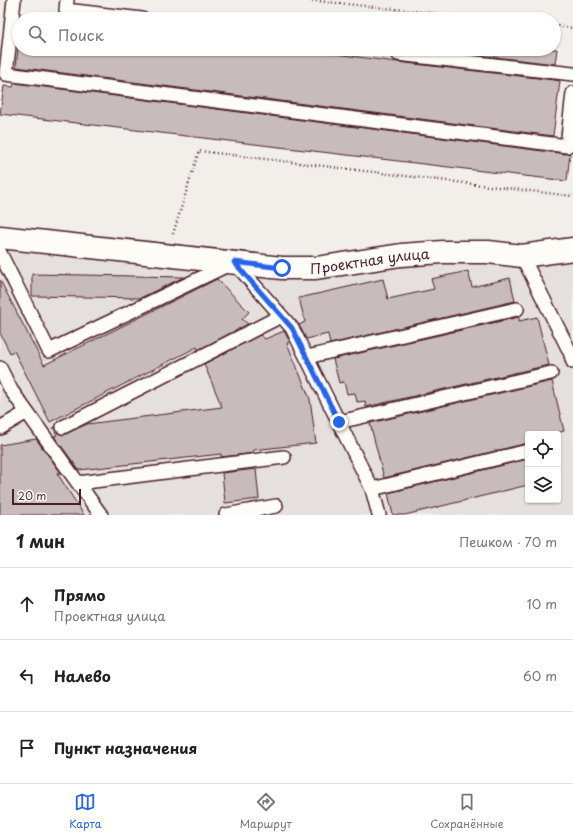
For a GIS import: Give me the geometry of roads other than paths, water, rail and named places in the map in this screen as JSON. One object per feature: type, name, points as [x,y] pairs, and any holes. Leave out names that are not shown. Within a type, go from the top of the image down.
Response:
[{"type":"street","name":"Проектная улица","points":[[0,237],[282,268],[316,268],[401,255],[444,252],[488,252],[522,256],[573,249]]},
{"type":"lane","points":[[13,12],[14,0]]},
{"type":"lane","points":[[67,0],[66,10],[83,12]]},
{"type":"lane","points":[[12,18],[6,74],[567,146],[573,93]]},
{"type":"lane","points":[[416,56],[573,74]]},
{"type":"lane","points":[[0,253],[49,351],[234,262],[292,328],[372,489],[379,515]]},
{"type":"lane","points":[[522,256],[570,352],[573,362]]},
{"type":"lane","points":[[307,357],[517,309]]},
{"type":"lane","points":[[63,426],[281,316]]},
{"type":"lane","points":[[0,368],[11,390],[101,515]]},
{"type":"lane","points":[[339,422],[551,374]]},
{"type":"lane","points":[[0,428],[27,412]]},
{"type":"lane","points":[[372,489],[525,452]]},
{"type":"lane","points":[[78,483],[284,457]]},
{"type":"lane","points":[[226,515],[276,506]]}]
